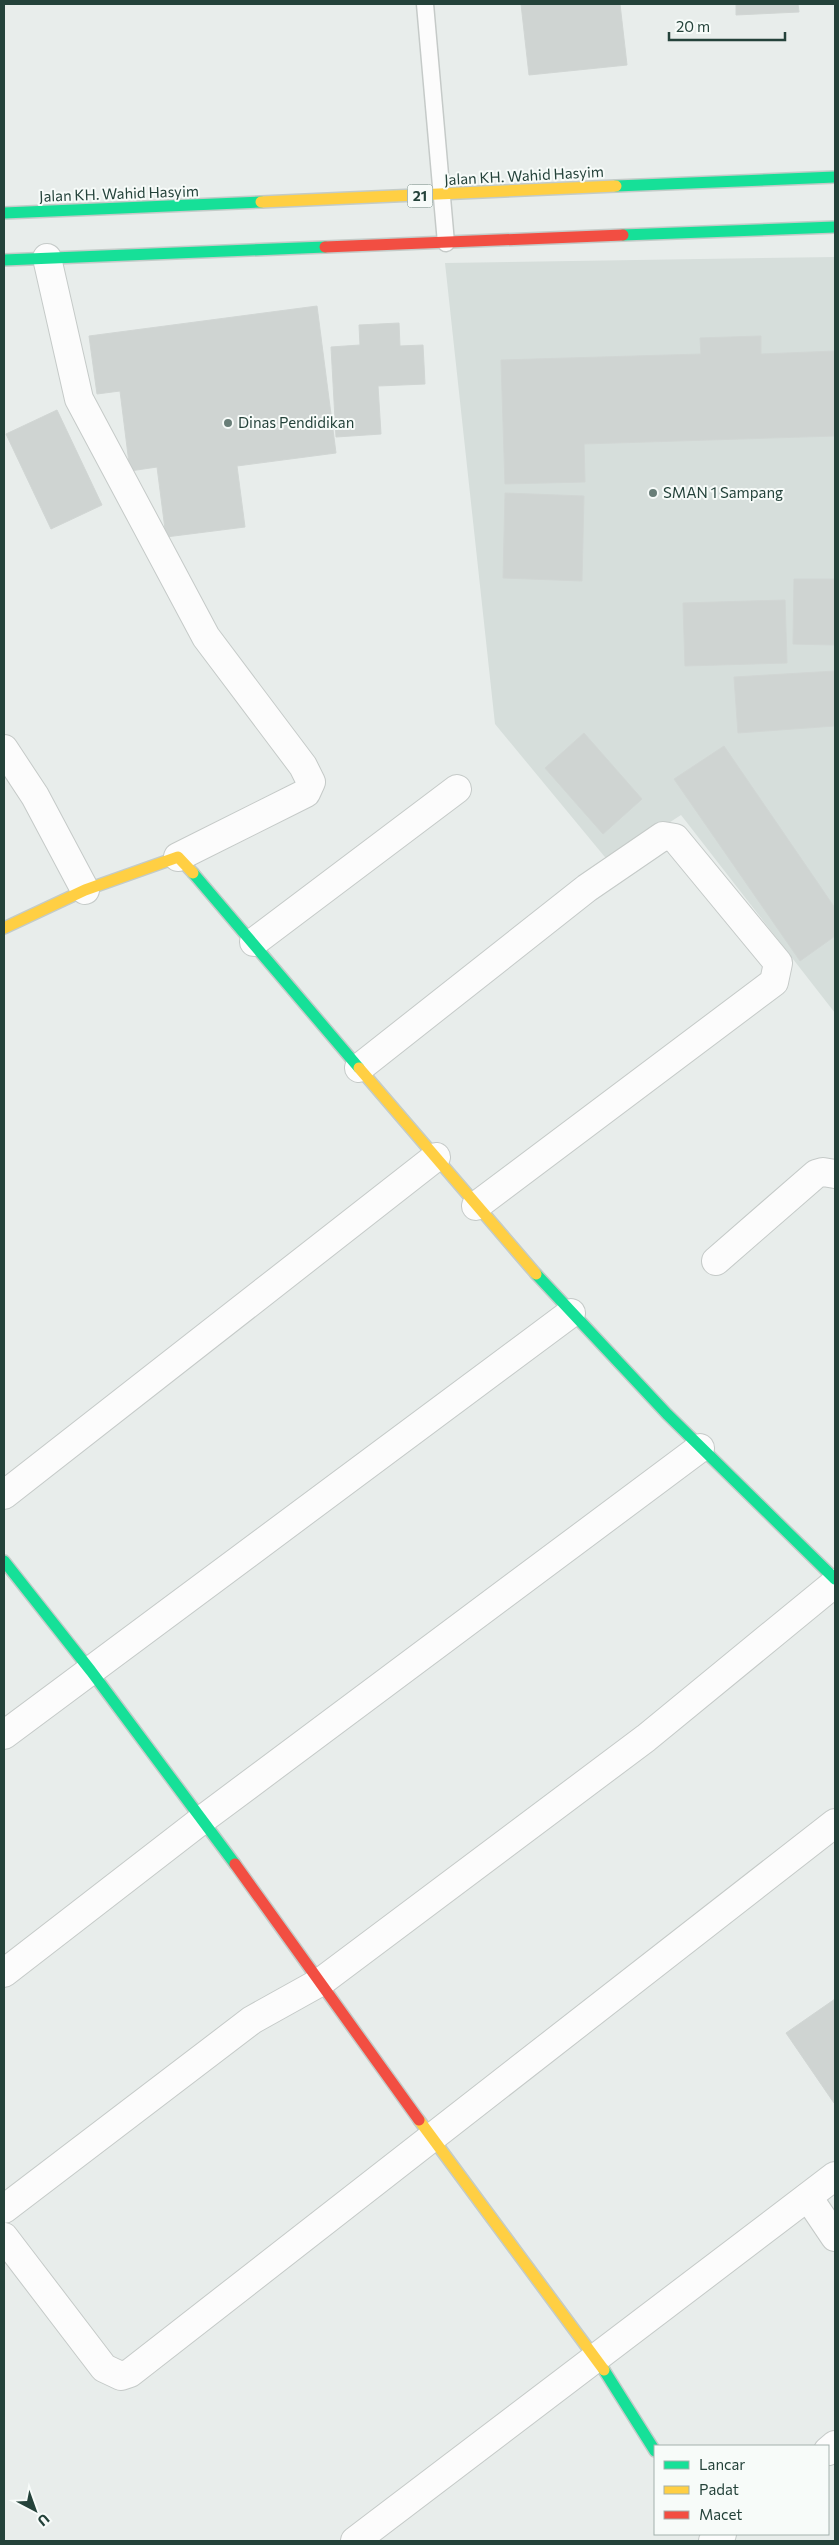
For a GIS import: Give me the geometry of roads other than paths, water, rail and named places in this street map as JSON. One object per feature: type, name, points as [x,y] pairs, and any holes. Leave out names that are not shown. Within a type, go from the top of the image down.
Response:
[{"type":"main road","name":"Jalan KH. Wahid Hasyim","points":[[4,214],[835,177]]},
{"type":"main road","points":[[4,260],[835,227]]},
{"type":"main road","points":[[4,928],[85,890],[150,865],[178,857],[254,942],[476,1206],[571,1313],[700,1448],[835,1579]]},
{"type":"main road","points":[[4,1561],[203,1819],[322,1980],[432,2138],[597,2359],[654,2449]]},
{"type":"street","points":[[47,258],[79,399],[206,637],[303,766],[311,782],[310,789],[306,793],[178,857]]},
{"type":"street","points":[[4,749],[34,796],[85,890]]},
{"type":"street","points":[[254,942],[457,789]]},
{"type":"street","points":[[359,1068],[587,888],[663,836],[675,838],[778,963],[774,982],[476,1206]]},
{"type":"street","points":[[4,1495],[436,1157]]},
{"type":"street","points":[[716,1262],[816,1174],[823,1172],[835,1174]]},
{"type":"street","points":[[4,1735],[571,1313]]},
{"type":"street","points":[[4,1972],[203,1819],[700,1448]]},
{"type":"street","points":[[4,2209],[252,2020],[322,1980],[646,1738],[835,1583]]},
{"type":"street","points":[[4,2237],[104,2368],[121,2376],[138,2367],[835,1823]]},
{"type":"street","points":[[355,2541],[597,2359],[835,2176]]},
{"type":"street","points":[[808,2197],[835,2237]]},
{"type":"lane","points":[[425,4],[446,243]]},
{"type":"place","name":"Dinas Pendidikan","points":[[228,423]]},
{"type":"place","name":"SMAN 1 Sampang","points":[[653,493]]}]
